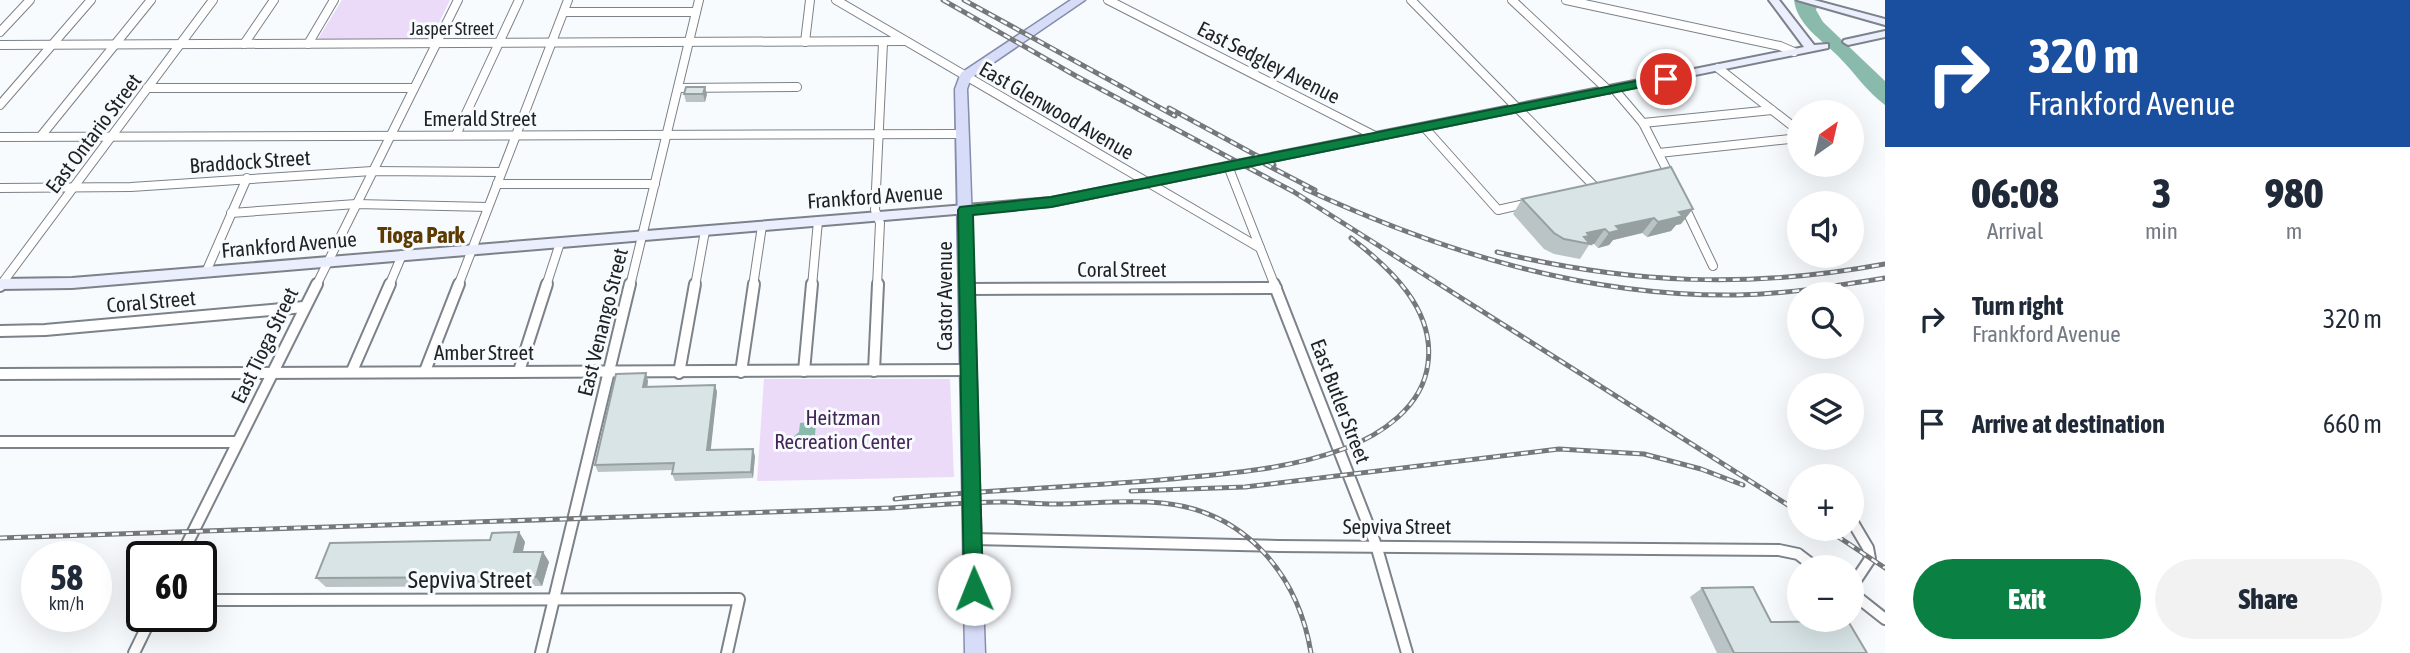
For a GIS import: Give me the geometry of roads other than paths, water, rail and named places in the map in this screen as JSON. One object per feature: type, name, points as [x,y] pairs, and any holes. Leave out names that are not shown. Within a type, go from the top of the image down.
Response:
[{"type":"main road","points":[[965,76],[1080,0]]},
{"type":"main road","name":"Frankford Avenue","points":[[1,285],[72,283],[1051,202],[1818,47],[1788,22],[1774,0]]},
{"type":"main road","points":[[1802,0],[1885,23]]},
{"type":"main road","points":[[1848,42],[1885,34]]},
{"type":"main road","name":"Castor Avenue","points":[[965,76],[961,89],[961,134],[968,289],[967,370],[975,653]]},
{"type":"street","points":[[0,32],[30,0]]},
{"type":"street","points":[[0,105],[91,0]]},
{"type":"street","points":[[41,136],[151,0]]},
{"type":"street","name":"East Ontario Street","points":[[1,285],[213,0]]},
{"type":"street","points":[[244,44],[274,0]]},
{"type":"street","points":[[308,44],[334,0]]},
{"type":"street","name":"East Tioga Street","points":[[188,541],[458,0]]},
{"type":"street","points":[[456,135],[519,0]]},
{"type":"street","points":[[425,371],[568,0]]},
{"type":"street","name":"East Venango Street","points":[[541,653],[699,0]]},
{"type":"street","points":[[805,42],[810,0]]},
{"type":"street","name":"East Glenwood Avenue","points":[[836,0],[1261,248]]},
{"type":"street","name":"East Sedgley Avenue","points":[[1108,0],[1377,136]]},
{"type":"street","points":[[1411,0],[1597,188]]},
{"type":"street","points":[[1512,0],[1611,90],[1643,123],[1674,185]]},
{"type":"street","points":[[1566,0],[1780,46],[1794,52]]},
{"type":"street","points":[[564,12],[696,12]]},
{"type":"street","name":"Jasper Street","points":[[0,45],[904,41]]},
{"type":"street","points":[[874,371],[880,223],[876,216],[878,135],[883,43]]},
{"type":"street","points":[[1718,68],[1787,122]]},
{"type":"street","points":[[678,88],[797,87]]},
{"type":"street","points":[[147,88],[414,88]]},
{"type":"street","points":[[1643,123],[1772,110]]},
{"type":"street","points":[[1424,127],[1498,210],[1535,202]]},
{"type":"street","name":"Emerald Street","points":[[0,137],[961,134]]},
{"type":"street","points":[[1659,153],[1787,139]]},
{"type":"street","name":"East Butler Street","points":[[1228,166],[1376,545],[1408,653]]},
{"type":"street","name":"Braddock Street","points":[[0,188],[131,187],[372,172],[502,172]]},
{"type":"street","points":[[1657,177],[1669,174]]},
{"type":"street","points":[[206,272],[247,178]]},
{"type":"street","points":[[497,184],[655,184]]},
{"type":"street","points":[[1585,191],[1609,186]]},
{"type":"street","points":[[1679,196],[1713,266]]},
{"type":"street","points":[[231,213],[356,204],[488,207]]},
{"type":"street","points":[[804,371],[818,221]]},
{"type":"street","points":[[741,372],[762,226]]},
{"type":"street","points":[[679,373],[705,230]]},
{"type":"street","points":[[519,371],[560,243]]},
{"type":"street","points":[[352,371],[402,255]]},
{"type":"street","name":"Coral Street","points":[[968,289],[1276,288]]},
{"type":"street","name":"Coral Street","points":[[0,331],[45,330],[304,307]]},
{"type":"street","name":"Amber Street","points":[[0,374],[519,371],[610,374],[967,370]]},
{"type":"street","points":[[0,442],[237,442]]},
{"type":"street","name":"Sepviva Street","points":[[973,540],[1278,546],[1779,550],[1799,555]]},
{"type":"street","points":[[1864,541],[1870,559],[1864,568]]},
{"type":"street","name":"Sepviva Street","points":[[217,600],[739,599],[727,653]]},
{"type":"street","points":[[1864,602],[1885,619]]},
{"type":"street","points":[[134,652],[144,632]]},
{"type":"railway","points":[[943,0],[1076,76],[1294,192],[1787,504]]},
{"type":"railway","points":[[964,0],[1175,116]]},
{"type":"railway","points":[[1169,108],[1274,165]]},
{"type":"railway","points":[[1265,164],[1315,190]]},
{"type":"railway","points":[[1305,189],[1357,212],[1462,251],[1570,279],[1625,288],[1680,294],[1737,295],[1811,289],[1885,278]]},
{"type":"railway","points":[[895,499],[1236,473],[1322,456],[1372,436],[1398,417],[1418,393],[1428,363],[1428,343],[1424,325],[1407,292],[1394,276],[1351,238]]},
{"type":"railway","points":[[1497,252],[1595,271],[1690,279],[1786,277],[1885,264]]},
{"type":"railway","points":[[1131,491],[1245,487],[1559,449],[1644,454],[1701,469],[1743,485]]},
{"type":"railway","points":[[0,538],[890,508],[988,502],[1162,503],[1192,509],[1218,519],[1242,533],[1263,551],[1294,597],[1311,653]]},
{"type":"railway","points":[[1844,541],[1885,568]]},
{"type":"district","name":"Tioga Park","points":[[421,235]]},
{"type":"park label","name":"Heitzman Recreation Center","points":[[843,429]]}]
